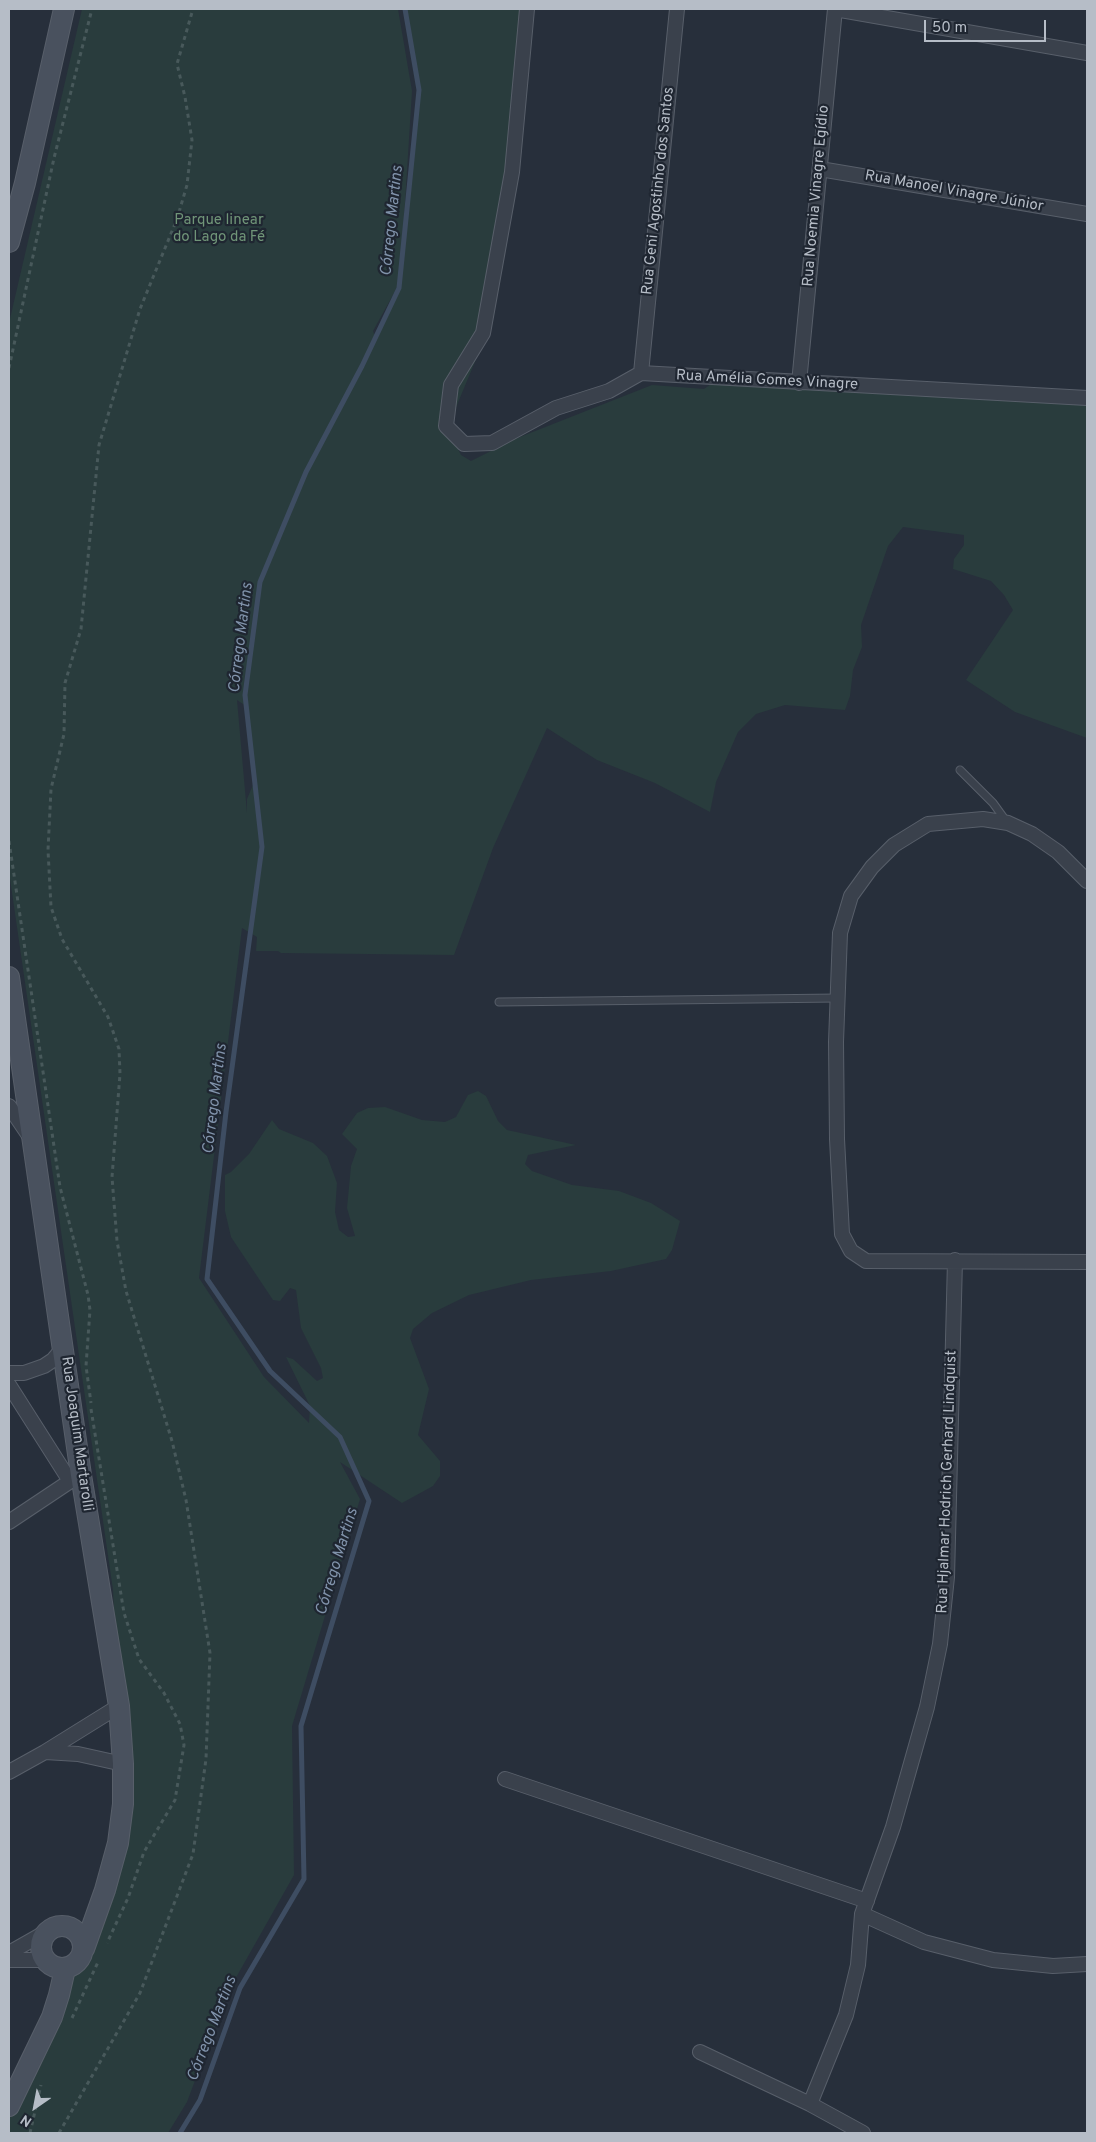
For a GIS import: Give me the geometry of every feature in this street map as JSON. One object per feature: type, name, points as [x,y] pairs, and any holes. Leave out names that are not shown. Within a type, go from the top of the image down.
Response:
[{"type":"street","points":[[9,242],[25,183],[64,9]]},
{"type":"street","points":[[527,9],[512,172],[483,333],[451,385],[446,426],[464,444],[492,443],[556,408],[609,391],[641,373]]},
{"type":"street","name":"Rua Geni Agostinho dos Santos","points":[[641,373],[677,9]]},
{"type":"street","points":[[835,9],[1087,53]]},
{"type":"street","name":"Rua Noemia Vinagre Egídio","points":[[799,383],[835,9]]},
{"type":"street","name":"Rua Manoel Vinagre Júnior","points":[[820,169],[1087,214]]},
{"type":"street","name":"Rua Amélia Gomes Vinagre","points":[[641,373],[1087,398]]},
{"type":"street","points":[[1087,881],[1052,848],[1032,834],[1008,823],[983,819],[928,824],[894,845],[872,867],[851,896],[840,933],[837,1139],[842,1234],[851,1251],[866,1261],[1087,1262]]},
{"type":"street","name":"Rua Joaquim Martarolli","points":[[10,989],[64,1348],[76,1478],[119,1706],[123,1764],[123,1804],[118,1842],[105,1890],[84,1948]]},
{"type":"street","points":[[9,1106],[32,1140]]},
{"type":"street","name":"Rua Hjalmar Hodrich Gerhard Lindquist","points":[[810,2104],[846,2015],[858,1965],[865,1907],[893,1826],[927,1707],[940,1644],[947,1577],[955,1260]]},
{"type":"street","points":[[9,1373],[24,1373],[44,1366],[53,1360],[64,1348]]},
{"type":"street","points":[[9,1385],[76,1478],[9,1522]]},
{"type":"street","points":[[9,1772],[119,1706]]},
{"type":"street","points":[[45,1752],[78,1754],[123,1764]]},
{"type":"street","points":[[505,1779],[865,1907],[924,1942],[993,1960],[1053,1966],[1087,1964]]},
{"type":"street","points":[[67,1926],[105,1890]]},
{"type":"street","points":[[9,1953],[52,1928],[67,1926],[79,1934],[84,1948],[78,1962],[64,1969],[50,1965],[45,1960],[40,1946],[46,1932]]},
{"type":"street","points":[[9,1960],[45,1960]]},
{"type":"street","points":[[9,2106],[52,2017],[64,1969]]},
{"type":"street","points":[[700,2052],[810,2104],[863,2133]]},
{"type":"lane","points":[[960,770],[993,803],[1008,823]]},
{"type":"lane","points":[[499,1002],[838,998]]},
{"type":"path","points":[[9,368],[54,158],[92,9]]},
{"type":"path","points":[[59,2133],[140,1993],[192,1854],[206,1760],[210,1652],[186,1500],[172,1441],[126,1291],[117,1241],[112,1177],[120,1074],[119,1049],[108,1017],[62,939],[50,907],[48,850],[51,789],[64,734],[65,683],[81,629],[99,445],[140,309],[177,219],[187,185],[192,140],[185,97],[176,64],[193,9]]},
{"type":"green space","name":"Parque linear do Lago da Fé","points":[[82,9],[398,9],[412,91],[404,219],[407,210],[419,90],[405,9],[530,9],[505,187],[494,316],[452,417],[453,439],[461,455],[471,461],[515,439],[652,385],[704,389],[717,380],[1087,402],[1087,738],[1015,712],[966,680],[1013,610],[1004,595],[991,581],[953,569],[954,559],[964,545],[964,535],[903,527],[888,546],[861,625],[862,647],[853,670],[850,696],[845,710],[785,705],[756,714],[738,732],[716,782],[710,812],[655,783],[597,760],[547,728],[493,848],[454,955],[256,951],[257,937],[242,928],[199,1278],[264,1377],[309,1423],[310,1406],[286,1357],[293,1359],[317,1381],[323,1378],[321,1368],[301,1328],[296,1290],[290,1288],[280,1301],[273,1300],[231,1237],[225,1211],[225,1175],[231,1172],[249,1154],[272,1120],[279,1129],[313,1143],[327,1156],[337,1183],[335,1212],[339,1230],[348,1237],[355,1236],[347,1208],[351,1166],[357,1149],[342,1134],[357,1113],[368,1108],[385,1107],[422,1120],[445,1122],[456,1117],[468,1095],[478,1091],[486,1096],[498,1121],[507,1130],[576,1145],[528,1155],[525,1164],[532,1171],[572,1185],[619,1191],[651,1203],[680,1221],[672,1250],[666,1259],[611,1271],[531,1280],[469,1295],[432,1313],[413,1329],[410,1338],[429,1389],[418,1435],[440,1461],[440,1476],[433,1486],[402,1503],[340,1462],[360,1499],[292,1726],[294,1875],[229,1990],[187,2102],[168,2133],[9,2133],[9,2115],[97,1923],[125,1836],[113,1590],[9,872],[9,323]],"holes":[[[399,284],[399,288],[375,337],[373,331]],[[237,700],[246,706],[255,780],[247,799],[247,813]]]},
{"type":"waterway","name":"Córrego Martins","points":[[180,2133],[200,2100],[240,1988],[304,1879],[301,1726],[369,1501],[340,1437],[270,1371],[207,1279],[226,1112],[262,847],[245,695],[260,582],[306,472],[362,366],[399,288],[419,90],[405,9]]}]
